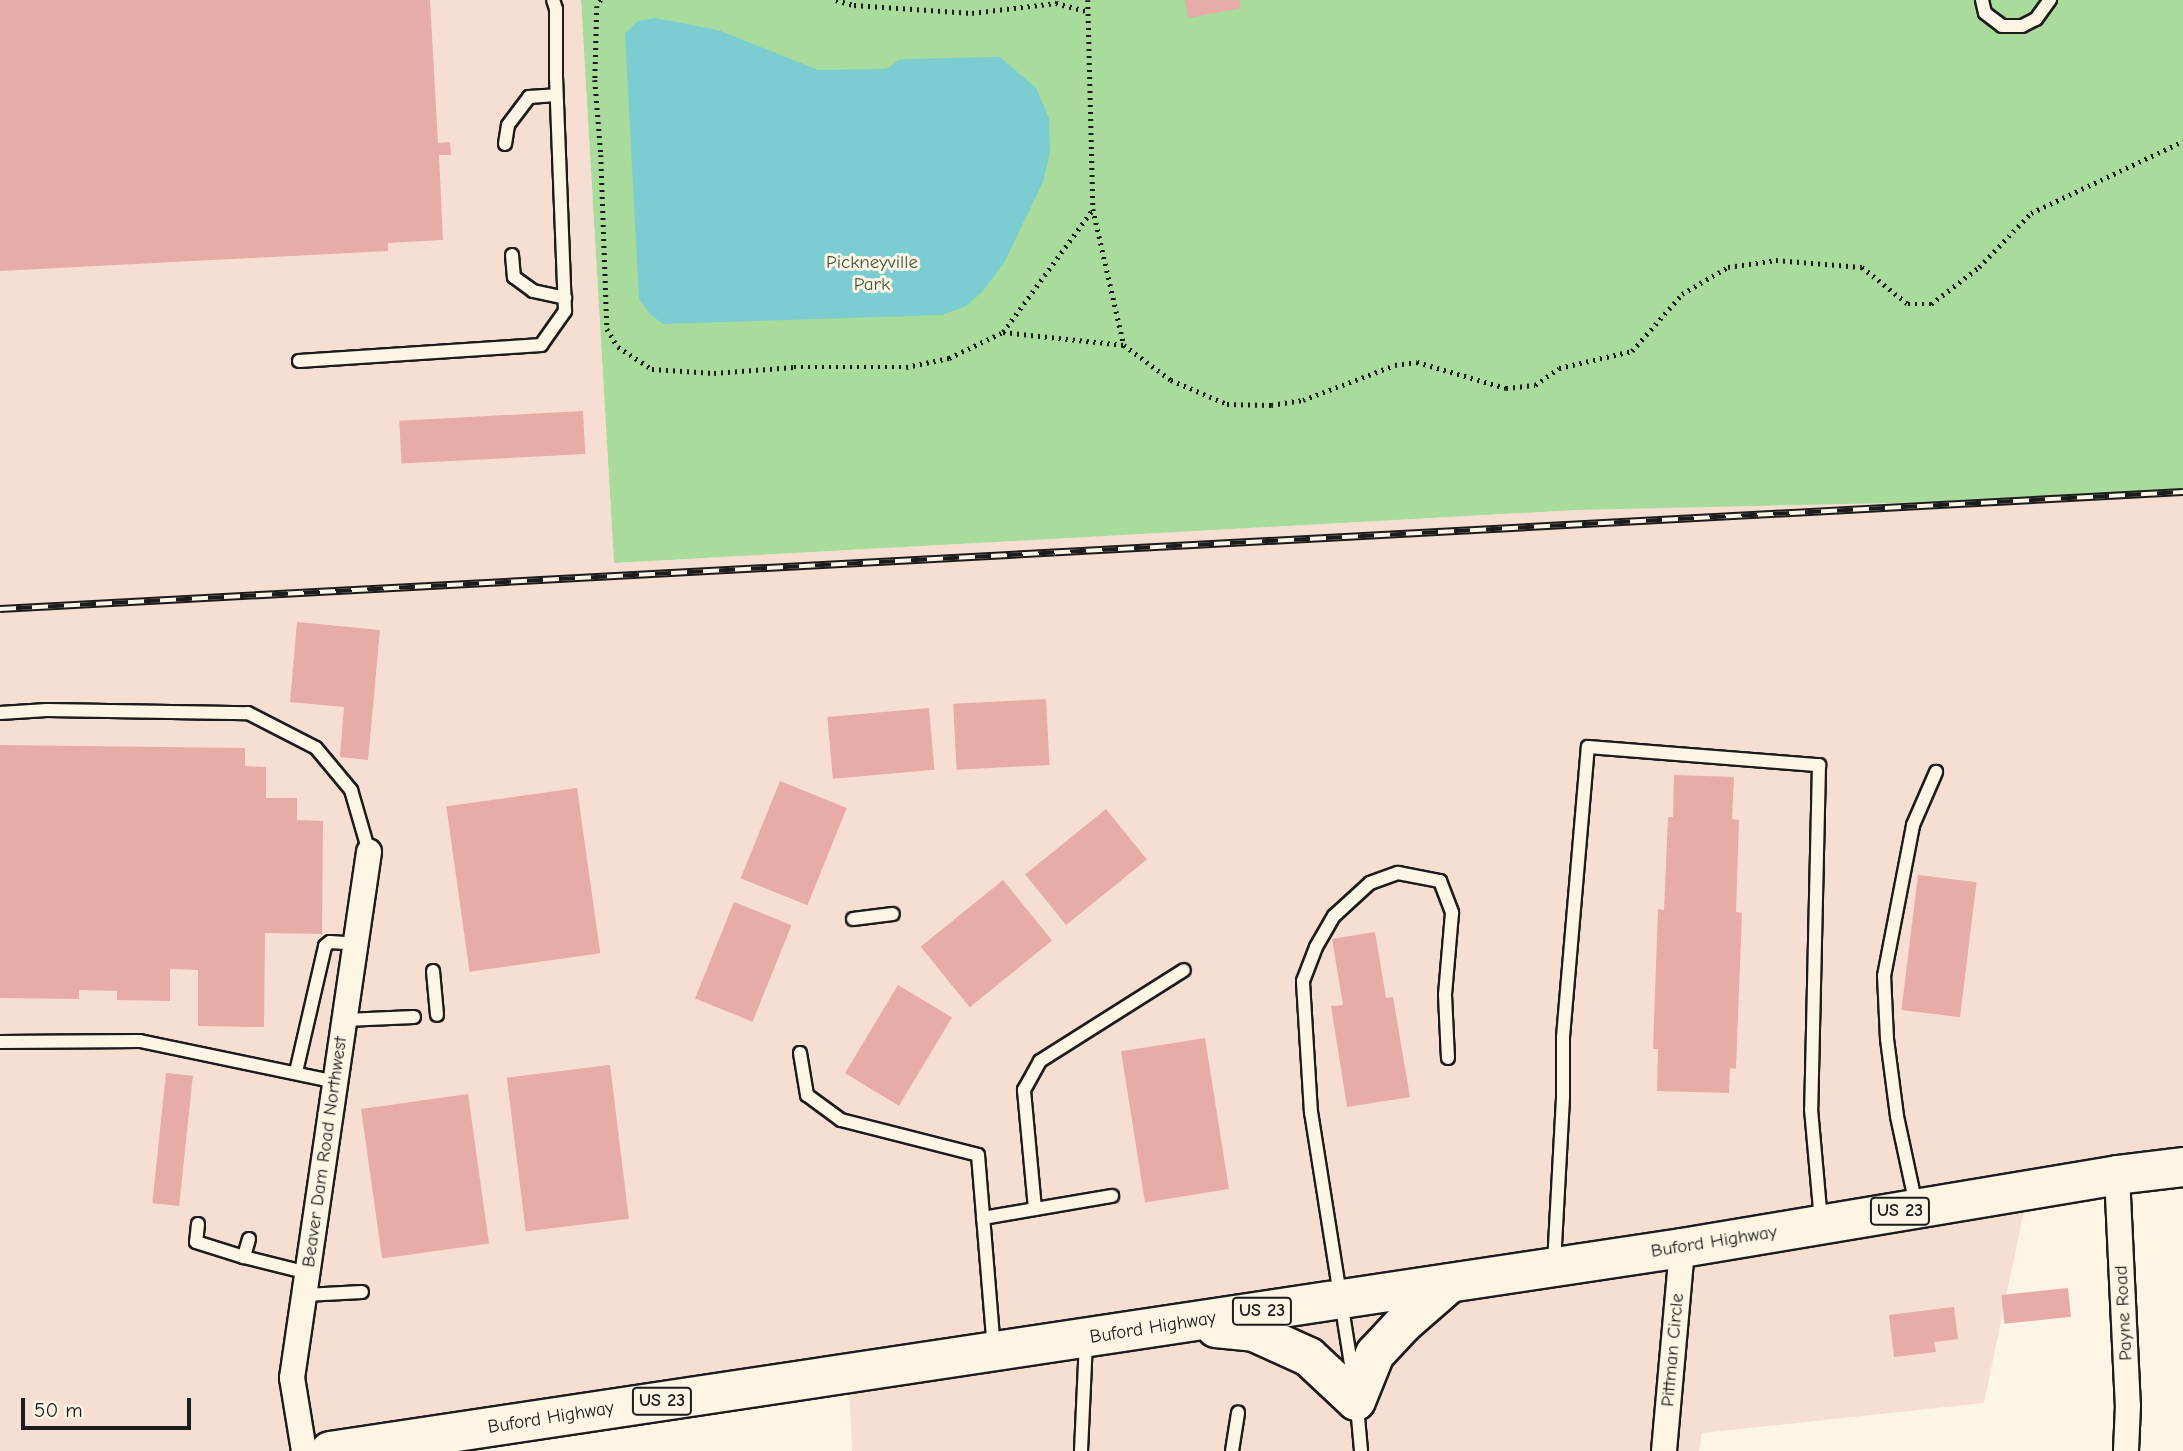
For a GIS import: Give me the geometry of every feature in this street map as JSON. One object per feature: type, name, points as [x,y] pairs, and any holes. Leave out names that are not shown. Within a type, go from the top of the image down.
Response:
[{"type":"main road","name":"Buford Highway","points":[[330,1451],[1554,1268],[2117,1175],[2183,1167]]},
{"type":"main road","points":[[1181,1324],[1254,1332],[1309,1357],[1356,1401],[1376,1354],[1403,1324],[1450,1283]]},
{"type":"street","name":"Beaver Dam Road Northwest","points":[[304,1451],[292,1378],[369,852]]},
{"type":"street","name":"Payne Road","points":[[2117,1175],[2128,1405],[2126,1451]]},
{"type":"street","name":"Pittman Circle","points":[[1664,1451],[1682,1248]]},
{"type":"lane","points":[[299,361],[541,345],[565,311],[556,95],[556,9],[553,0]]},
{"type":"lane","points":[[1982,0],[1985,13],[2002,26],[2022,26],[2036,19],[2050,0]]},
{"type":"lane","points":[[505,144],[508,125],[529,97],[556,95]]},
{"type":"lane","points":[[512,255],[514,277],[533,291],[565,298]]},
{"type":"lane","points":[[0,713],[47,710],[248,713],[316,748],[351,790],[369,852]]},
{"type":"lane","points":[[1554,1268],[1563,1096],[1563,1037],[1588,747],[1819,765],[1811,1109],[1822,1225]]},
{"type":"lane","points":[[1917,1208],[1897,1116],[1887,1039],[1884,976],[1913,825],[1936,772]]},
{"type":"lane","points":[[1362,1451],[1342,1299],[1311,1113],[1303,981],[1316,947],[1334,916],[1370,883],[1398,873],[1440,881],[1452,913],[1445,995],[1448,1058]]},
{"type":"lane","points":[[853,919],[893,915]]},
{"type":"lane","points":[[296,1072],[326,946],[330,942],[356,944]]},
{"type":"lane","points":[[1035,1209],[1024,1090],[1040,1061],[1184,970]]},
{"type":"lane","points":[[433,971],[437,1015]]},
{"type":"lane","points":[[345,1020],[414,1017]]},
{"type":"lane","points":[[0,1042],[140,1041],[336,1082]]},
{"type":"lane","points":[[800,1053],[807,1095],[841,1120],[978,1155],[994,1352]]},
{"type":"lane","points":[[983,1218],[1112,1196]]},
{"type":"lane","points":[[198,1224],[196,1242],[244,1257],[306,1284],[362,1292]]},
{"type":"lane","points":[[244,1257],[249,1239]]},
{"type":"lane","points":[[1082,1451],[1086,1338]]},
{"type":"lane","points":[[1232,1451],[1238,1412]]},
{"type":"path","points":[[601,0],[597,6],[595,80],[601,155],[607,329],[618,347],[652,369],[714,373],[794,367],[906,367],[949,358],[1003,332],[1093,209]]},
{"type":"path","points":[[836,0],[854,5],[972,13],[1056,3],[1086,11]]},
{"type":"path","points":[[1087,0],[1093,209],[1125,345]]},
{"type":"path","points":[[1003,332],[1125,345],[1171,380],[1227,404],[1271,405],[1303,400],[1395,365],[1417,362],[1506,388],[1535,386],[1559,368],[1632,351],[1682,294],[1728,267],[1776,260],[1862,267],[1908,304],[1931,304],[1979,267],[2031,213],[2183,141]]},
{"type":"shaded area","points":[[0,0],[581,0],[614,563],[1577,510],[2128,498],[2183,492],[2183,1174],[2027,1196],[1984,1403],[1702,1433],[1699,1451],[852,1451],[849,1385],[416,1451],[0,1451]]},
{"type":"green space","name":"Pickneyville Park","points":[[581,0],[2183,0],[2183,492],[2128,498],[1577,510],[614,563]]},
{"type":"water","points":[[655,18],[718,30],[818,70],[886,69],[901,59],[1000,57],[1036,88],[1049,118],[1050,152],[1043,182],[1004,263],[982,292],[966,306],[942,315],[663,324],[650,314],[639,299],[625,33],[638,21]]},
{"type":"building","points":[[0,0],[430,0],[438,143],[450,142],[451,155],[439,155],[443,240],[388,243],[388,251],[0,271]]},
{"type":"building","points":[[1185,0],[1239,0],[1241,8],[1188,18]]},
{"type":"building","points":[[583,411],[585,454],[402,464],[399,421]]},
{"type":"building","points":[[297,622],[380,630],[368,760],[340,757],[344,707],[290,702]]},
{"type":"building","points":[[1046,699],[1049,765],[957,770],[953,704]]},
{"type":"building","points":[[929,708],[934,770],[833,779],[827,717]]},
{"type":"building","points":[[0,745],[245,748],[245,766],[266,767],[266,798],[297,798],[297,820],[323,821],[322,934],[265,933],[264,1027],[198,1026],[198,970],[170,969],[170,1001],[117,1000],[117,991],[79,990],[79,999],[0,998]]},
{"type":"building","points":[[1674,775],[1734,777],[1732,819],[1739,820],[1736,912],[1742,913],[1736,1069],[1730,1068],[1729,1093],[1657,1091],[1658,1049],[1653,1049],[1658,909],[1664,910],[1668,817],[1673,817]]},
{"type":"building","points":[[780,781],[847,808],[807,905],[741,878]]},
{"type":"building","points":[[577,788],[600,953],[470,972],[446,806]]},
{"type":"building","points":[[1106,809],[1147,860],[1066,925],[1025,874]]},
{"type":"building","points":[[1918,875],[1977,882],[1960,1017],[1901,1010]]},
{"type":"building","points":[[1003,880],[1052,941],[970,1007],[921,947]]},
{"type":"building","points":[[734,902],[791,925],[753,1022],[695,998]]},
{"type":"building","points":[[1375,932],[1386,998],[1393,997],[1410,1097],[1347,1107],[1331,1006],[1343,1005],[1332,939]]},
{"type":"building","points":[[898,985],[952,1017],[899,1106],[845,1073]]},
{"type":"building","points":[[1205,1038],[1229,1189],[1145,1202],[1121,1051]]},
{"type":"building","points":[[610,1065],[629,1219],[526,1232],[507,1078]]},
{"type":"building","points":[[166,1073],[193,1076],[179,1206],[152,1203]]},
{"type":"building","points":[[468,1094],[489,1244],[382,1259],[361,1109]]},
{"type":"building","points":[[2068,1288],[2071,1317],[2004,1324],[2001,1295]]},
{"type":"building","points":[[1954,1307],[1958,1339],[1934,1342],[1936,1352],[1894,1357],[1889,1315]]},
{"type":"railway","points":[[0,609],[2183,492]]}]
